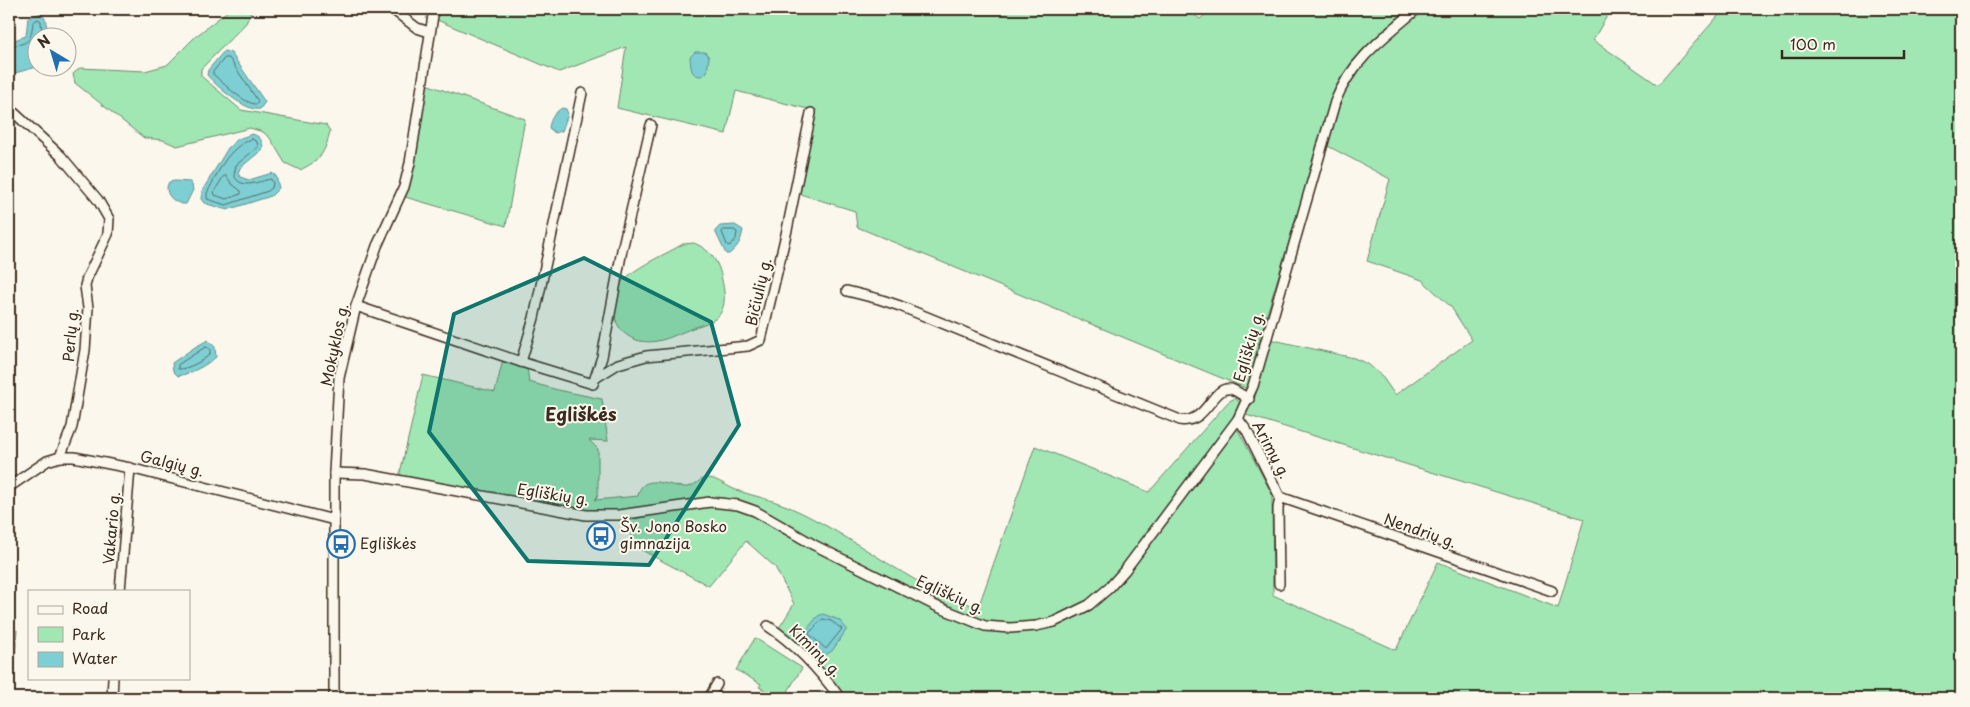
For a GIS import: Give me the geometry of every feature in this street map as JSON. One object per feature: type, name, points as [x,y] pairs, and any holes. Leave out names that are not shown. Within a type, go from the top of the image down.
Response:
[{"type":"street","points":[[392,9],[417,28],[429,32]]},
{"type":"street","name":"Mokyklos g.","points":[[334,698],[336,597],[334,473],[339,378],[356,306],[377,246],[404,187],[410,163],[434,9]]},
{"type":"street","name":"Egliškių g.","points":[[334,473],[364,474],[586,515],[619,515],[710,502],[738,505],[755,511],[814,545],[938,607],[986,626],[1010,628],[1036,626],[1054,622],[1089,606],[1109,588],[1238,419],[1249,399],[1332,112],[1342,85],[1354,67],[1375,44],[1417,9]]},
{"type":"street","points":[[521,362],[534,318],[582,93]]},
{"type":"street","name":"Perlų g.","points":[[9,108],[61,156],[98,200],[109,219],[108,234],[85,286],[88,308],[85,350],[72,427],[60,457]]},
{"type":"street","name":"Bičiulių g.","points":[[595,381],[618,364],[646,356],[748,346],[761,340],[787,230],[811,113]]},
{"type":"street","points":[[356,306],[521,362],[595,381],[622,250],[651,125]]},
{"type":"street","points":[[847,291],[900,306],[1180,420],[1188,421],[1195,419],[1218,393],[1226,389],[1233,390],[1249,399]]},
{"type":"street","name":"Arimų g.","points":[[1238,419],[1247,431],[1280,497],[1278,508],[1279,584]]},
{"type":"street","name":"Galgių g.","points":[[9,487],[38,466],[60,457],[74,456],[130,468],[334,520]]},
{"type":"street","name":"Vakario g.","points":[[120,590],[130,468]]},
{"type":"street","name":"Nendrių g.","points":[[1280,497],[1552,591]]},
{"type":"street","name":"Kiminų g.","points":[[768,626],[801,653],[840,698]]},
{"type":"street","points":[[112,698],[113,680]]},
{"type":"street","points":[[709,698],[718,684]]},
{"type":"highlighted area","points":[[584,258],[711,322],[739,425],[649,565],[528,561],[429,432],[454,314]]},
{"type":"green space","points":[[230,9],[252,10],[246,23],[201,69],[201,76],[241,110],[326,125],[330,131],[326,145],[321,155],[313,163],[300,170],[285,163],[270,138],[263,132],[250,128],[177,146],[163,140],[144,138],[75,83],[74,78],[78,78],[78,70],[80,68],[145,71],[167,65],[195,37]]},
{"type":"green space","points":[[439,9],[1187,9],[1200,19],[1212,9],[1413,9],[1380,36],[1360,56],[1335,90],[1260,337],[1248,389],[857,227],[855,211],[800,194],[816,111],[736,91],[726,134],[617,108],[626,47],[559,72],[437,20]]},
{"type":"green space","points":[[1424,9],[1596,9],[1607,16],[1593,40],[1658,85],[1724,9],[1961,9],[1961,698],[844,698],[779,628],[794,604],[775,567],[746,541],[709,586],[634,546],[627,521],[693,507],[732,508],[753,515],[810,548],[860,573],[982,629],[1018,632],[1041,628],[1083,612],[1107,595],[1124,577],[1210,460],[1237,428],[1272,494],[1273,595],[1396,650],[1438,562],[1558,608],[1584,519],[1246,415],[1255,397],[1269,339],[1354,358],[1368,364],[1381,375],[1395,395],[1472,340],[1451,307],[1422,280],[1367,261],[1390,179],[1326,145],[1341,97],[1349,79],[1362,62],[1379,46]]},
{"type":"green space","points":[[426,84],[525,119],[506,226],[405,197],[416,155]]},
{"type":"green space","points":[[694,243],[710,253],[719,268],[724,296],[722,311],[719,315],[710,322],[657,341],[640,341],[625,334],[616,321],[614,313],[617,293],[624,279],[654,259],[683,244]]},
{"type":"green space","points":[[503,360],[527,368],[529,382],[602,399],[608,441],[589,440],[598,449],[598,495],[595,500],[638,496],[641,488],[650,482],[688,487],[702,479],[709,478],[736,490],[781,504],[804,514],[919,582],[978,608],[1035,446],[1149,492],[1228,402],[1235,398],[1241,404],[1236,415],[1117,574],[1096,596],[1082,605],[1057,616],[1031,623],[1004,625],[963,613],[736,501],[707,499],[621,510],[585,510],[563,508],[399,477],[423,375],[495,392]]},
{"type":"green space","points":[[17,630],[12,698],[9,698],[9,636]]},
{"type":"green space","points":[[755,638],[802,668],[784,698],[779,698],[759,687],[761,684],[736,670]]},
{"type":"water","points":[[41,13],[46,20],[46,28],[28,28],[28,69],[15,73],[9,66],[9,42],[26,36],[28,18]]},
{"type":"water","points":[[224,51],[231,53],[265,102],[260,109],[254,109],[239,102],[207,75],[208,70]]},
{"type":"water","points":[[695,52],[705,52],[709,57],[707,72],[701,76],[697,76],[691,67],[690,57]]},
{"type":"water","points":[[562,108],[566,109],[568,114],[562,131],[555,133],[549,128],[550,122],[553,116]]},
{"type":"water","points":[[252,134],[261,139],[263,149],[240,168],[238,173],[240,177],[249,180],[272,173],[276,176],[279,188],[271,196],[227,210],[204,203],[201,199],[202,191],[228,148],[238,139]]},
{"type":"water","points":[[169,182],[190,182],[192,185],[193,190],[186,204],[178,203],[168,194],[167,186]]},
{"type":"water","points":[[735,225],[743,230],[739,244],[729,254],[726,254],[715,231],[720,226]]},
{"type":"water","points":[[208,340],[215,347],[216,357],[198,369],[178,376],[173,371],[172,363]]},
{"type":"water","points":[[823,614],[839,620],[847,629],[832,651],[825,655],[803,634],[818,616]]},
{"type":"place","name":"Šv. Jono Bosko gimnazija","points":[[601,536]]},
{"type":"place","name":"Egliškės","points":[[341,544]]},
{"type":"district","name":"Egliškės","points":[[581,415]]}]
